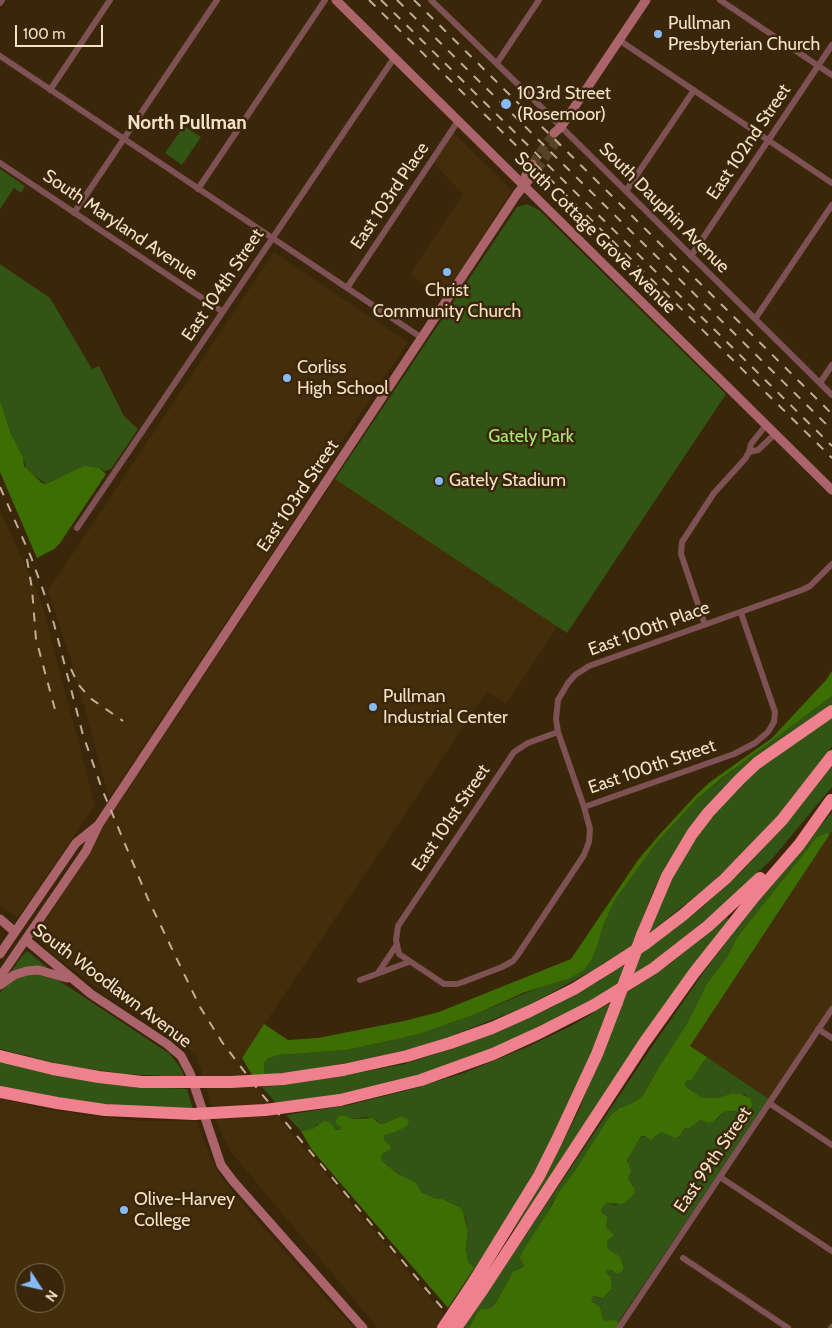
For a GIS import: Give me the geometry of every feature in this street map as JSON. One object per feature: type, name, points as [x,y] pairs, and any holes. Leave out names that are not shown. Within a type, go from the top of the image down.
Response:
[{"type":"highway","points":[[456,1328],[553,1149],[597,1054],[642,935],[667,876],[692,834],[708,813],[757,763],[832,711]]},
{"type":"highway","points":[[0,1056],[53,1069],[142,1082],[255,1081],[343,1070],[408,1056],[450,1044],[492,1028],[574,989],[660,932],[725,879],[782,820],[832,756]]},
{"type":"highway","points":[[0,1092],[106,1110],[194,1114],[265,1110],[340,1100],[421,1080],[493,1054],[539,1034],[594,1005],[654,968],[708,926],[750,888],[831,799]]},
{"type":"highway","points":[[443,1328],[479,1284],[694,973],[754,896],[799,845],[831,799]]},
{"type":"main road","name":"South Cottage Grove Avenue","points":[[336,0],[832,490]]},
{"type":"main road","points":[[558,133],[646,0]]},
{"type":"main road","name":"East 103rd Street","points":[[0,977],[86,850],[99,824],[524,185],[526,174],[534,167]]},
{"type":"main road","name":"East 103rd Street","points":[[0,954],[76,843],[99,824]]},
{"type":"main road","name":"South Woodlawn Avenue","points":[[0,919],[15,932]]},
{"type":"main road","name":"South Woodlawn Avenue","points":[[26,940],[91,994],[166,1044],[180,1056],[190,1073],[221,1165],[239,1188],[363,1328]]},
{"type":"main road","points":[[0,985],[14,975],[38,970],[63,976],[76,982]]},
{"type":"street","points":[[50,90],[110,0]]},
{"type":"street","points":[[74,213],[217,0]]},
{"type":"street","points":[[198,189],[324,0]]},
{"type":"street","name":"South Dauphin Avenue","points":[[431,0],[497,63],[558,133],[626,191],[832,395]]},
{"type":"street","points":[[497,63],[539,0]]},
{"type":"street","points":[[720,0],[832,75]]},
{"type":"street","points":[[619,40],[832,182]]},
{"type":"street","name":"East 102nd Street","points":[[691,256],[832,45]]},
{"type":"street","points":[[0,56],[422,338]]},
{"type":"street","name":"East 104th Street","points":[[77,528],[394,58]]},
{"type":"street","points":[[626,191],[694,90]]},
{"type":"street","name":"East 103rd Place","points":[[347,288],[458,121]]},
{"type":"street","name":"South Maryland Avenue","points":[[0,163],[223,312]]},
{"type":"street","points":[[755,319],[832,205]]},
{"type":"street","points":[[820,383],[832,365]]},
{"type":"street","points":[[704,625],[681,554],[682,542],[714,493],[749,452],[751,444],[766,425]]},
{"type":"street","points":[[749,452],[758,450],[775,434]]},
{"type":"street","name":"East 100th Place","points":[[584,807],[558,732],[556,712],[558,700],[568,683],[588,666],[802,590],[810,586],[832,564]]},
{"type":"street","name":"East 100th Street","points":[[409,962],[437,980],[450,984],[462,982],[502,967],[512,961],[584,855],[590,829],[584,807],[739,752],[755,743],[768,732],[776,718],[775,712],[741,613]]},
{"type":"street","name":"East 101st Street","points":[[378,973],[396,946],[396,933],[401,920],[514,752],[528,742],[558,732]]},
{"type":"street","name":"South Woodlawn Avenue","points":[[15,932],[26,940]]},
{"type":"street","points":[[396,946],[398,954],[409,962]]},
{"type":"street","points":[[360,980],[409,962]]},
{"type":"street","name":"East 99th Street","points":[[620,1326],[832,1009]]},
{"type":"street","points":[[818,1029],[832,1038]]},
{"type":"street","points":[[769,1104],[832,1145]]},
{"type":"street","points":[[720,1177],[832,1251]]},
{"type":"street","points":[[683,1258],[788,1328]]},
{"type":"street","points":[[620,1326],[628,1328]]},
{"type":"shaded area","points":[[452,131],[512,190],[444,297],[410,274],[463,194],[432,161]]},
{"type":"shaded area","points":[[274,252],[408,342],[301,503],[303,506],[109,798],[72,663],[48,591]]},
{"type":"shaded area","points":[[335,479],[558,626],[506,704],[487,691],[239,1062],[287,1128],[456,1328],[378,1328],[230,1151],[218,1126],[196,1054],[99,989],[46,948],[38,938],[41,926],[109,818]]},
{"type":"shaded area","points":[[0,510],[41,601],[95,805],[18,918],[0,906]]},
{"type":"shaded area","points":[[832,831],[832,1005],[769,1099],[690,1046]]},
{"type":"shaded area","name":"Olive-Harvey College","points":[[0,1098],[41,1108],[93,1116],[138,1121],[197,1121],[210,1157],[222,1179],[354,1328],[0,1328]]},
{"type":"green space","points":[[184,126],[201,137],[182,165],[165,153]]},
{"type":"green space","points":[[0,169],[25,186],[21,193],[14,188],[0,209]]},
{"type":"green space","name":"Gately Park","points":[[527,204],[539,210],[726,394],[567,633],[335,479],[517,207]]},
{"type":"green space","points":[[0,264],[50,298],[92,369],[99,366],[124,416],[138,429],[111,469],[104,471],[99,468],[56,479],[46,484],[26,469],[23,457],[11,434],[0,400]]},
{"type":"green space","points":[[0,400],[11,434],[23,457],[24,466],[42,483],[46,484],[84,466],[99,468],[106,474],[60,543],[54,549],[37,558],[0,472]]},
{"type":"green space","points":[[832,671],[832,696],[722,778],[697,799],[657,842],[615,900],[591,960],[584,970],[570,978],[525,992],[476,1014],[420,1034],[347,1050],[278,1055],[267,1059],[264,1063],[265,1075],[252,1075],[242,1058],[264,1024],[288,1040],[318,1038],[404,1021],[439,1012],[571,959],[638,860],[660,834],[710,782],[772,738],[826,680]]},
{"type":"green space","points":[[832,696],[832,705],[766,751],[666,865],[655,887],[632,945],[595,969],[527,1006],[446,1038],[415,1048],[362,1060],[265,1075],[264,1063],[267,1059],[278,1055],[347,1050],[420,1034],[476,1014],[542,986],[598,944],[603,926],[615,900],[657,842],[697,799],[739,765]]},
{"type":"green space","points":[[832,716],[832,746],[782,812],[712,883],[648,934],[664,893],[684,856],[711,818],[758,768]]},
{"type":"green space","points":[[832,766],[832,787],[772,859],[717,911],[633,975],[641,954],[699,910],[743,870],[793,816]]},
{"type":"green space","points":[[832,812],[832,831],[830,834],[827,833],[817,837],[737,937],[727,957],[706,985],[688,1022],[642,1097],[619,1108],[610,1116],[522,1252],[521,1261],[524,1266],[517,1269],[509,1279],[495,1304],[491,1308],[481,1309],[469,1328],[465,1328],[705,970],[757,902]]},
{"type":"green space","points":[[827,833],[830,834],[690,1046],[707,1057],[691,1080],[687,1080],[685,1083],[686,1087],[701,1097],[719,1098],[732,1093],[741,1094],[751,1099],[752,1106],[745,1112],[727,1111],[722,1113],[713,1122],[708,1123],[700,1120],[690,1128],[685,1128],[676,1138],[661,1132],[651,1140],[641,1136],[627,1160],[631,1171],[628,1178],[635,1189],[634,1194],[623,1204],[606,1203],[601,1210],[608,1217],[606,1227],[614,1235],[607,1241],[608,1249],[620,1257],[624,1267],[618,1274],[610,1270],[606,1271],[611,1277],[612,1289],[603,1298],[593,1296],[591,1301],[600,1307],[603,1319],[606,1321],[617,1321],[618,1325],[616,1328],[469,1328],[481,1309],[491,1308],[495,1304],[513,1272],[524,1266],[520,1258],[522,1252],[559,1192],[575,1171],[610,1116],[619,1108],[642,1097],[688,1022],[706,985],[727,957],[737,937],[817,837]]},
{"type":"green space","points":[[727,917],[730,921],[513,1232],[548,1171],[579,1110],[626,993],[671,963]]},
{"type":"green space","points":[[27,951],[48,968],[11,972]]},
{"type":"green space","points":[[625,964],[617,985],[537,1029],[469,1058],[402,1080],[333,1096],[277,1104],[262,1087],[332,1078],[404,1064],[433,1055],[495,1033],[552,1007],[601,980]]},
{"type":"green space","points":[[32,973],[58,980],[170,1054],[185,1077],[125,1074],[63,1065],[0,1049],[0,993],[10,981]]},
{"type":"green space","points":[[610,1003],[594,1046],[548,1148],[507,1220],[448,1309],[474,1268],[468,1261],[466,1220],[460,1207],[421,1192],[382,1161],[383,1153],[390,1150],[384,1135],[389,1133],[401,1116],[383,1124],[366,1117],[352,1119],[340,1125],[339,1130],[318,1124],[312,1129],[301,1131],[286,1115],[349,1105],[464,1073],[527,1047],[571,1026]]},
{"type":"green space","points":[[707,1057],[769,1099],[618,1325],[606,1321],[603,1319],[600,1307],[591,1301],[591,1298],[593,1296],[600,1298],[607,1295],[612,1289],[611,1278],[606,1271],[623,1270],[624,1266],[622,1261],[608,1249],[607,1241],[613,1235],[606,1227],[608,1217],[601,1210],[606,1203],[616,1205],[634,1194],[633,1185],[628,1178],[628,1156],[641,1136],[654,1138],[661,1132],[680,1135],[685,1128],[690,1128],[700,1120],[708,1123],[717,1119],[722,1113],[727,1111],[735,1112],[746,1095],[732,1093],[719,1098],[701,1097],[686,1087],[685,1083],[687,1080]]},
{"type":"green space","points":[[0,1062],[135,1086],[187,1089],[193,1109],[82,1102],[0,1086]]},
{"type":"green space","points":[[344,1115],[352,1119],[373,1118],[383,1124],[401,1116],[409,1120],[407,1126],[384,1135],[384,1139],[391,1147],[390,1150],[383,1153],[382,1161],[398,1174],[415,1182],[421,1192],[460,1207],[463,1212],[468,1231],[466,1248],[468,1261],[474,1268],[448,1308],[312,1150],[301,1131],[312,1129],[324,1121],[329,1122],[336,1130],[339,1130],[341,1127],[336,1123],[336,1120],[339,1116]]},
{"type":"tunnel","points":[[532,164],[554,133]]},
{"type":"tunnel","points":[[537,170],[558,139]]},
{"type":"railway","points":[[369,0],[832,458]]},
{"type":"railway","points":[[381,0],[832,446]]},
{"type":"railway","points":[[397,0],[832,430]]},
{"type":"railway","points":[[414,0],[832,414]]},
{"type":"railway","points":[[0,487],[31,557],[43,590],[54,624],[83,735],[102,789],[148,899],[200,1007],[222,1042],[260,1092],[459,1328]]},
{"type":"railway","points":[[27,559],[32,589],[36,639],[57,717]]},
{"type":"railway","points":[[71,669],[78,684],[90,698],[123,721]]},
{"type":"place","name":"Pullman Presbyterian Church","points":[[658,34]]},
{"type":"place","name":"103rd Street (Rosemoor)","points":[[506,104]]},
{"type":"place","name":"Christ Community Church","points":[[447,272]]},
{"type":"place","name":"Corliss High School","points":[[287,378]]},
{"type":"place","name":"Gately Stadium","points":[[439,481]]},
{"type":"place","name":"Pullman Industrial Center","points":[[373,707]]},
{"type":"place","name":"Olive-Harvey College","points":[[124,1210]]},
{"type":"district","name":"North Pullman","points":[[187,123]]}]
